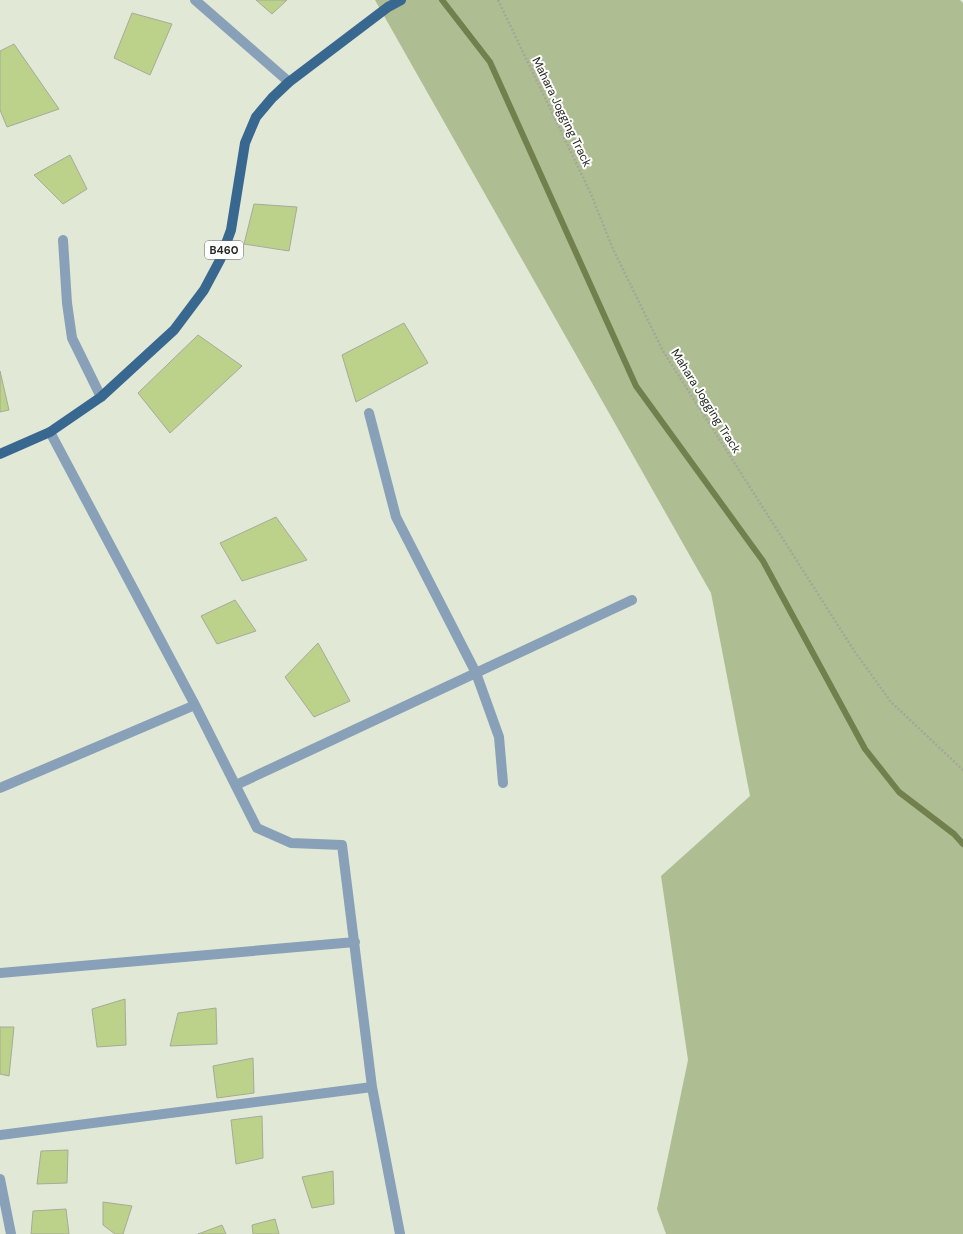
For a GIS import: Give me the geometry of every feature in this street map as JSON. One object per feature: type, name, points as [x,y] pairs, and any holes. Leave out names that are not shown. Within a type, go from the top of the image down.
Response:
[{"type":"main road","name":"B460","points":[[0,454],[50,432],[101,397],[174,330],[204,290],[220,260],[231,230],[245,143],[256,117],[272,98],[289,82],[388,7],[401,0]]},
{"type":"street","points":[[195,0],[289,82]]},
{"type":"street","points":[[63,240],[67,303],[72,338],[101,397]]},
{"type":"street","points":[[369,413],[396,517],[476,673],[499,736],[503,783]]},
{"type":"street","points":[[50,432],[195,705],[257,828],[291,843],[342,845],[372,1087],[400,1234]]},
{"type":"street","points":[[236,785],[632,600]]},
{"type":"street","points":[[0,788],[195,705]]},
{"type":"street","points":[[0,973],[355,942]]},
{"type":"street","points":[[0,1135],[372,1087]]},
{"type":"street","points":[[0,1179],[11,1234]]},
{"type":"path","name":"Mahara Jogging Track","points":[[498,0],[591,194],[613,249],[663,351],[860,659],[892,702],[963,770]]},
{"type":"green space","points":[[375,0],[960,0],[963,3],[963,1234],[666,1234],[657,1209],[688,1060],[661,876],[750,796],[711,593]]},
{"type":"building","points":[[256,0],[287,0],[272,14]]},
{"type":"building","points":[[132,13],[172,24],[150,75],[114,58]]},
{"type":"building","points":[[14,44],[59,109],[7,127],[0,110],[0,51]]},
{"type":"building","points":[[70,155],[87,189],[63,204],[34,175]]},
{"type":"building","points":[[254,204],[297,207],[289,251],[244,244]]},
{"type":"building","points":[[404,323],[428,363],[356,402],[342,355]]},
{"type":"building","points":[[198,335],[242,366],[170,433],[138,393]]},
{"type":"building","points":[[0,371],[9,410],[0,412]]},
{"type":"building","points":[[276,517],[307,560],[242,581],[220,543]]},
{"type":"building","points":[[235,600],[256,631],[217,644],[201,616]]},
{"type":"building","points":[[318,643],[350,701],[314,717],[285,677]]},
{"type":"building","points":[[125,999],[126,1045],[97,1047],[92,1009]]},
{"type":"building","points":[[216,1008],[217,1044],[170,1046],[178,1013]]},
{"type":"building","points":[[0,1027],[14,1027],[9,1076],[0,1074]]},
{"type":"building","points":[[253,1058],[254,1093],[217,1098],[213,1066]]},
{"type":"building","points":[[262,1116],[263,1158],[236,1164],[231,1120]]},
{"type":"building","points":[[68,1150],[67,1183],[37,1184],[41,1151]]},
{"type":"building","points":[[333,1171],[334,1204],[312,1208],[302,1177]]},
{"type":"building","points":[[103,1202],[132,1206],[123,1234],[115,1234],[103,1225]]},
{"type":"building","points":[[66,1209],[69,1234],[31,1234],[33,1211]]},
{"type":"building","points":[[275,1219],[279,1234],[253,1234],[252,1225]]},
{"type":"building","points":[[222,1225],[226,1234],[198,1234]]},
{"type":"waterway","points":[[442,0],[490,62],[636,386],[763,561],[865,749],[899,792],[954,834],[963,844]]}]
